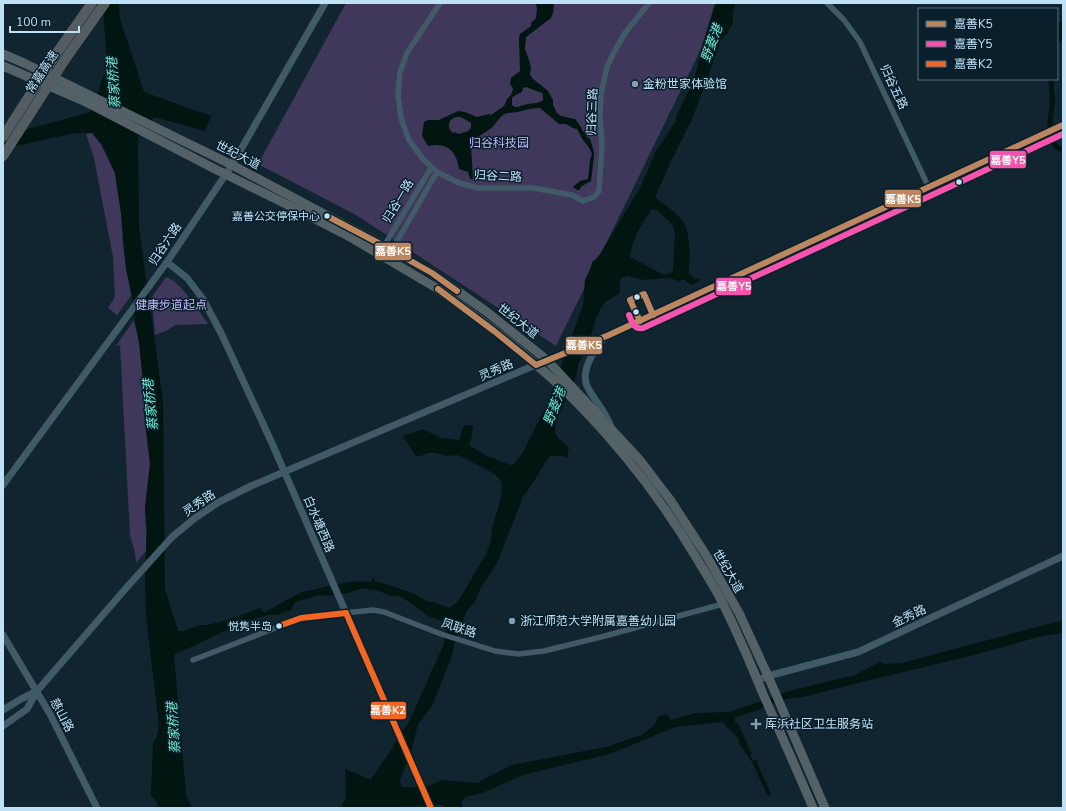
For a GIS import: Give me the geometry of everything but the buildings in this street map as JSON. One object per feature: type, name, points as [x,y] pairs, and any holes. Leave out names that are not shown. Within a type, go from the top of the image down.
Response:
[{"type":"highway","name":"常嘉高速","points":[[3,136],[56,54],[92,3]]},
{"type":"highway","name":"常嘉高速","points":[[3,156],[66,58],[106,3]]},
{"type":"highway","points":[[3,128],[30,94]]},
{"type":"main road","name":"世纪大道","points":[[3,54],[86,98],[154,137],[350,237],[438,289],[536,365],[554,374],[612,429],[639,459],[671,501],[706,555],[739,613],[768,676],[824,808]]},
{"type":"main road","name":"世纪大道","points":[[3,66],[86,98],[161,130],[388,248],[438,278],[487,312],[547,360],[554,374]]},
{"type":"main road","name":"世纪大道","points":[[577,397],[585,411],[622,452],[658,499],[686,540],[720,597],[758,680],[813,808]]},
{"type":"street","name":"归谷六路","points":[[3,485],[167,262],[232,166],[326,3]]},
{"type":"street","name":"归谷二路","points":[[440,3],[407,54],[400,72],[398,95],[400,118],[409,140],[423,159],[432,168],[459,183],[478,188],[533,188],[572,195],[583,201]]},
{"type":"street","name":"归谷三路","points":[[583,201],[594,197],[599,191],[602,145],[600,114],[601,94],[607,67],[625,33],[649,3]]},
{"type":"street","name":"归谷五路","points":[[827,3],[844,20],[860,42],[929,188]]},
{"type":"street","name":"灵秀路","points":[[3,726],[27,709],[37,691],[170,540],[194,518],[218,502],[251,486],[547,360],[604,338],[1063,125]]},
{"type":"street","name":"归谷一路","points":[[388,248],[432,168]]},
{"type":"street","name":"归谷一路","points":[[388,248],[437,172]]},
{"type":"street","name":"白水塘西路","points":[[167,262],[187,278],[203,299],[221,333],[284,472],[431,808]]},
{"type":"street","points":[[604,338],[592,354],[587,368],[586,382],[591,393],[608,418],[612,429]]},
{"type":"street","name":"金秀路","points":[[758,680],[858,652],[1063,556]]},
{"type":"street","name":"凤联路","points":[[193,660],[306,617],[373,610],[384,612],[460,640],[495,650],[518,654],[544,652],[723,604]]},
{"type":"street","name":"慈山路","points":[[3,635],[50,714],[97,808]]},
{"type":"street","name":"灵秀路","points":[[3,710],[37,691]]},
{"type":"green space","name":"归谷科技园","points":[[346,3],[715,3],[701,49],[556,346],[356,215],[258,164]]},
{"type":"green space","points":[[92,133],[101,145],[115,173],[121,213],[123,246],[131,296],[117,315],[108,308],[115,297],[113,257],[94,158],[86,134]]},
{"type":"green space","name":"健康步道起点","points":[[166,277],[171,279],[183,290],[208,324],[175,325],[166,331],[155,335],[152,297]]},
{"type":"green space","points":[[134,320],[139,342],[143,381],[144,417],[150,464],[145,508],[146,551],[136,563],[130,535],[120,345],[116,346]]},
{"type":"water","points":[[103,3],[119,3],[120,19],[144,92],[211,116],[205,131],[154,117],[138,137],[139,227],[163,401],[165,589],[178,631],[184,631],[200,625],[208,625],[227,620],[260,608],[263,612],[265,612],[301,592],[345,583],[362,581],[371,582],[374,577],[374,581],[415,594],[428,602],[434,602],[450,608],[459,600],[486,554],[491,541],[492,528],[500,502],[502,488],[501,481],[495,474],[458,455],[447,456],[428,453],[416,456],[403,436],[423,429],[441,438],[458,440],[463,427],[469,425],[473,427],[469,444],[470,446],[487,456],[511,465],[514,464],[522,454],[546,408],[583,305],[585,280],[592,262],[600,254],[640,188],[656,151],[676,121],[676,117],[698,67],[699,56],[716,3],[736,3],[733,12],[733,22],[727,34],[721,39],[692,119],[655,197],[675,213],[685,224],[689,245],[689,273],[695,279],[699,278],[700,281],[691,285],[684,279],[679,281],[669,278],[644,280],[628,276],[623,277],[620,280],[619,294],[608,300],[602,306],[579,363],[575,379],[556,422],[555,431],[557,437],[569,447],[567,458],[563,456],[551,456],[546,461],[523,497],[496,565],[480,589],[476,600],[465,615],[454,645],[452,656],[432,706],[418,724],[411,752],[400,780],[401,787],[426,787],[442,780],[477,783],[511,765],[606,747],[641,735],[654,726],[658,717],[666,714],[671,720],[696,713],[730,712],[789,691],[855,675],[880,662],[884,664],[902,663],[1063,620],[1063,633],[1038,637],[974,655],[803,697],[787,699],[735,718],[735,722],[738,724],[752,754],[750,755],[753,761],[756,760],[771,794],[768,796],[752,762],[740,745],[738,738],[722,722],[676,727],[609,754],[523,775],[482,793],[468,796],[462,800],[462,808],[444,808],[442,805],[393,808],[341,808],[346,797],[345,769],[371,780],[409,722],[443,646],[446,630],[441,621],[428,616],[401,597],[392,596],[373,589],[362,588],[348,593],[327,596],[320,595],[295,602],[289,611],[249,620],[174,655],[186,795],[192,808],[158,808],[157,802],[151,795],[153,742],[158,733],[159,726],[146,616],[145,574],[147,530],[145,508],[150,464],[139,342],[132,295],[126,270],[121,213],[115,173],[102,144],[92,133],[75,133],[3,149],[3,136],[90,112],[107,67]],"holes":[[[652,209],[658,211],[672,224],[675,232],[673,270],[671,273],[664,275],[630,257],[635,238],[644,221]]]},
{"type":"water","points":[[535,3],[554,3],[551,18],[526,37],[525,49],[530,63],[530,74],[532,78],[548,91],[553,100],[553,105],[557,113],[561,116],[575,119],[586,136],[590,139],[594,152],[591,181],[582,186],[579,190],[573,187],[580,181],[588,179],[592,154],[590,149],[577,129],[566,124],[559,124],[540,108],[505,114],[490,129],[475,140],[471,145],[473,179],[470,179],[468,172],[459,169],[456,157],[450,149],[440,145],[428,146],[422,136],[424,122],[428,120],[439,120],[458,111],[477,117],[489,114],[491,115],[504,106],[513,89],[510,85],[511,78],[520,71],[520,34],[531,26],[531,23],[536,18],[537,8]],"holes":[[[526,87],[542,93],[543,100],[515,107],[512,105],[512,98],[522,92],[523,88]],[[456,117],[461,117],[471,123],[471,128],[468,131],[459,134],[455,132],[453,133],[449,128],[449,124],[451,120]]]},
{"type":"water","points":[[1063,19],[1063,39],[1058,44],[1058,24]]},
{"type":"waterway","points":[[1051,80],[1051,137],[1053,143],[1063,150]]},
{"type":"transit line","name":"嘉善K5","points":[[438,289],[536,365],[609,335],[1063,125]]},
{"type":"transit line","name":"嘉善Y5","points":[[629,315],[635,327],[643,328],[1063,134]]},
{"type":"transit line","name":"嘉善K5","points":[[327,216],[432,273],[457,291]]},
{"type":"transit line","name":"嘉善K5","points":[[640,321],[630,300],[644,294],[653,315]]},
{"type":"transit line","name":"嘉善K2","points":[[346,613],[431,808]]},
{"type":"transit line","name":"嘉善K2","points":[[279,626],[301,618],[346,613]]},
{"type":"place","name":"金粉世家体验馆","points":[[635,84]]},
{"type":"place","name":"嘉善公交停保中心","points":[[327,216]]},
{"type":"place","name":"浙江师范大学附属嘉善幼儿园","points":[[512,621]]},
{"type":"place","name":"悦隽半岛","points":[[279,626]]},
{"type":"place","name":"厍浜社区卫生服务站","points":[[756,724]]},
{"type":"water label","name":"野菱港","points":[[711,43]]},
{"type":"water label","name":"蔡家桥港","points":[[113,83]]},
{"type":"water label","name":"蔡家桥港","points":[[150,405]]},
{"type":"water label","name":"野菱港","points":[[554,406]]},
{"type":"water label","name":"蔡家桥港","points":[[173,728]]}]
